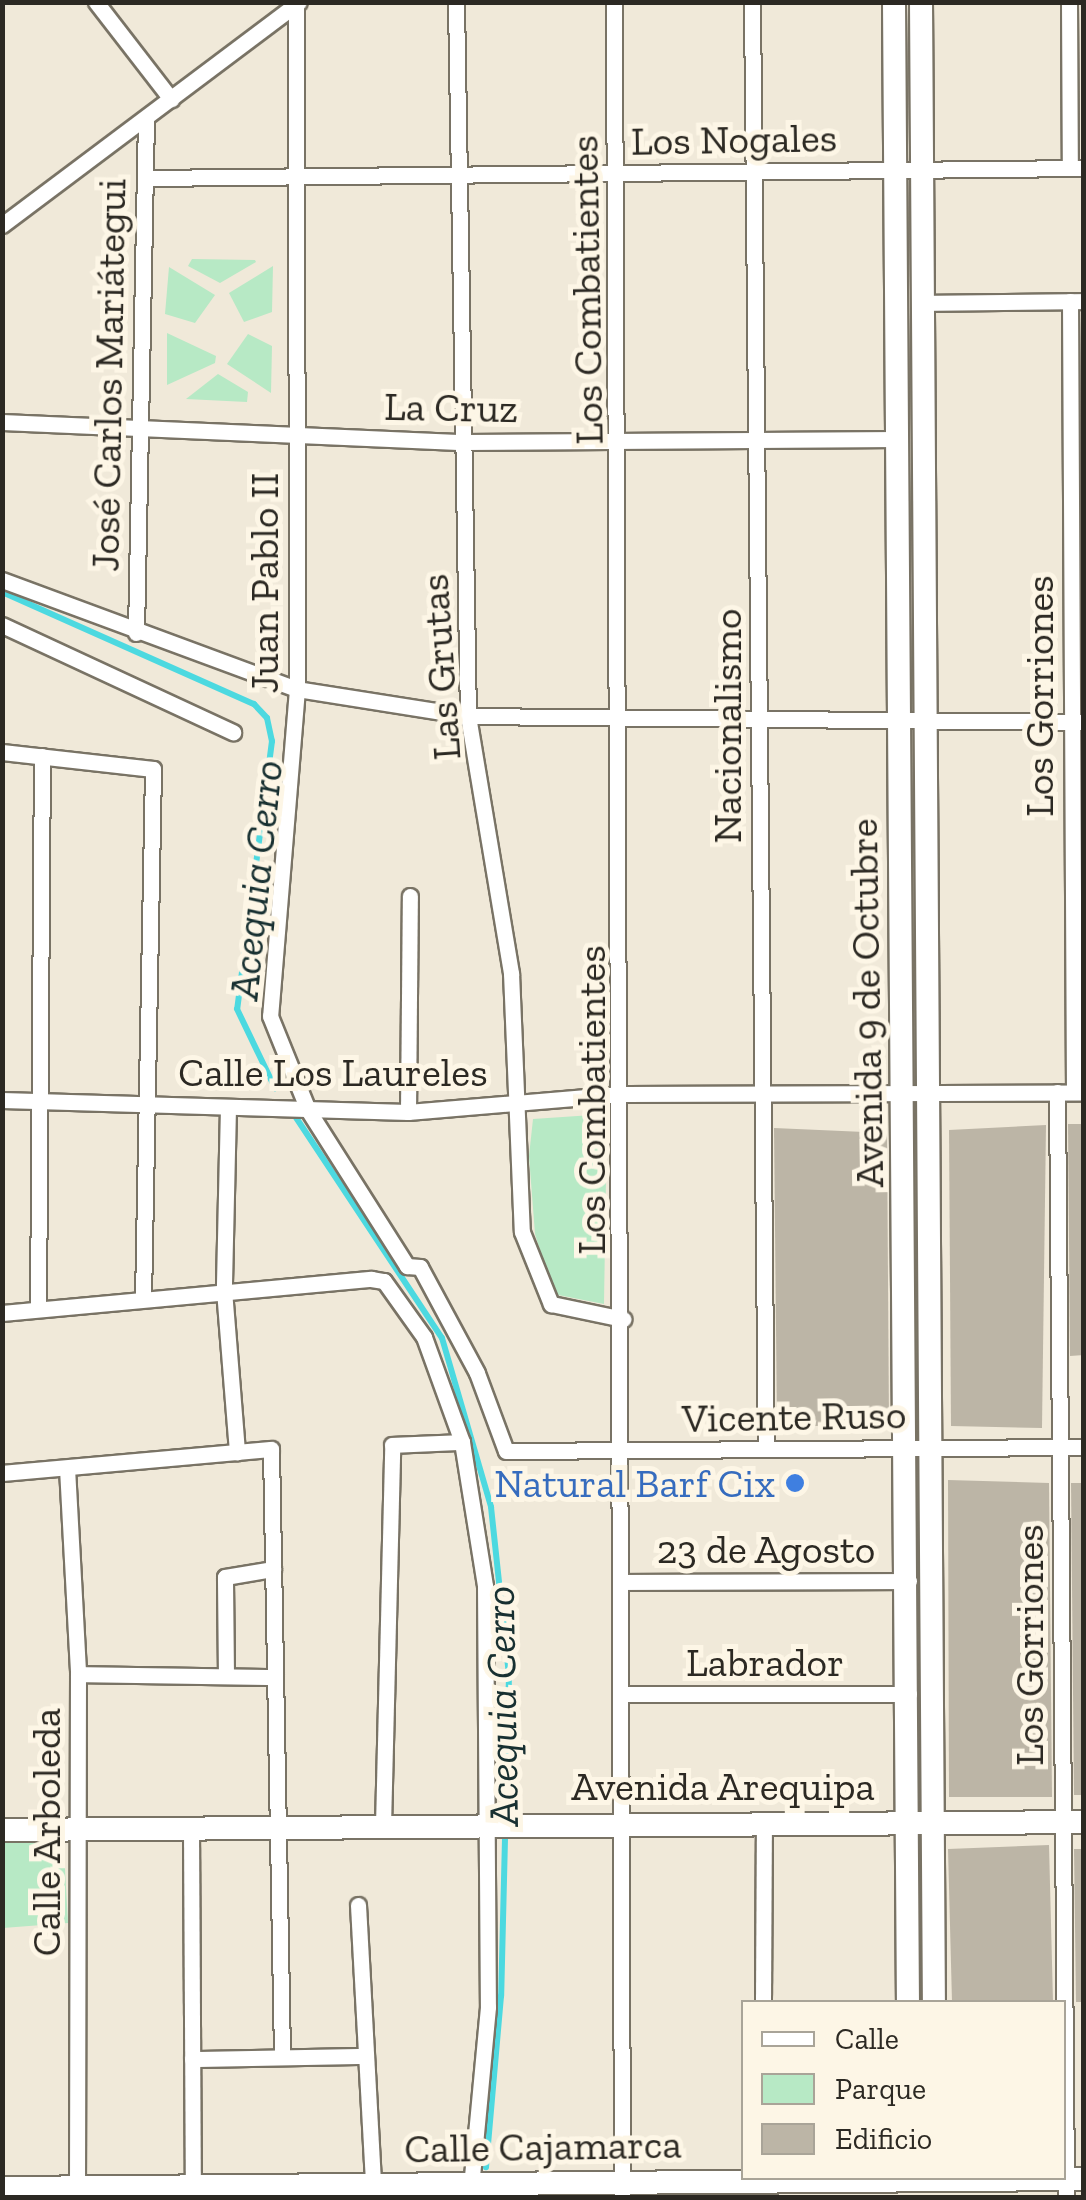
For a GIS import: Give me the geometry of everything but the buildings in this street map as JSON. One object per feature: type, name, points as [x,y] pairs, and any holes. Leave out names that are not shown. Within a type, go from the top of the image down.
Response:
[{"type":"street","points":[[96,2],[171,99]]},
{"type":"street","points":[[269,2],[280,17]]},
{"type":"street","name":"Las Grutas","points":[[456,2],[468,716],[511,973],[516,1103],[534,1278],[551,1304],[623,1319]]},
{"type":"street","name":"Los Combatientes","points":[[614,2],[624,1094],[622,2190]]},
{"type":"street","name":"Nacionalismo","points":[[752,2],[766,1449]]},
{"type":"street","name":"Avenida 9 de Octubre","points":[[894,2],[909,1582],[908,2000]]},
{"type":"street","name":"Avenida 9 de Octubre","points":[[921,2],[934,2000]]},
{"type":"street","points":[[1069,2],[1076,29],[1077,168]]},
{"type":"street","points":[[2,202],[8,221],[298,4]]},
{"type":"street","name":"Juan Pablo II","points":[[298,4],[297,690],[270,1016],[294,1110],[407,1266],[420,1267],[506,1451]]},
{"type":"street","name":"José Carlos Mariátegui","points":[[136,633],[146,118]]},
{"type":"street","name":"Los Nogales","points":[[145,178],[1077,168]]},
{"type":"street","points":[[923,303],[1077,301]]},
{"type":"street","name":"Los Gorriones","points":[[1072,2185],[1073,1822],[1060,1447],[1078,932],[1077,301]]},
{"type":"street","name":"La Cruz","points":[[2,422],[140,431],[464,442],[898,439]]},
{"type":"street","points":[[2,580],[297,690],[468,716],[622,722],[1077,722]]},
{"type":"street","points":[[2,625],[233,732]]},
{"type":"street","points":[[2,752],[153,769],[144,1298]]},
{"type":"street","points":[[38,1310],[42,756]]},
{"type":"street","points":[[408,1112],[410,896]]},
{"type":"street","name":"Calle Los Laureles","points":[[2,1100],[408,1112],[624,1094],[1072,1092]]},
{"type":"street","points":[[228,1108],[224,1290],[237,1452]]},
{"type":"street","points":[[2,1313],[224,1290],[384,1281],[424,1337],[462,1442],[485,1586],[490,1825],[488,2188]]},
{"type":"street","points":[[383,1826],[392,1445],[462,1442]]},
{"type":"street","name":"Vicente Ruso","points":[[506,1451],[1084,1448]]},
{"type":"street","points":[[2,1473],[271,1450],[282,2057]]},
{"type":"street","name":"Calle Arboleda","points":[[66,1468],[78,1674],[78,2192]]},
{"type":"street","points":[[226,1676],[225,1577],[273,1569]]},
{"type":"street","name":"23 de Agosto","points":[[622,1582],[909,1582]]},
{"type":"street","points":[[78,1674],[275,1677]]},
{"type":"street","name":"Labrador","points":[[622,1694],[909,1694]]},
{"type":"street","name":"Avenida Arequipa","points":[[2,1830],[1073,1822]]},
{"type":"street","points":[[763,2000],[764,1823]]},
{"type":"street","points":[[190,1828],[193,2192]]},
{"type":"street","points":[[358,1906],[373,2185]]},
{"type":"street","points":[[192,2059],[364,2056]]},
{"type":"street","name":"Calle Cajamarca","points":[[2,2188],[193,2192],[373,2185],[622,2190],[761,2185],[1072,2185]]},
{"type":"green space","points":[[192,259],[256,262],[220,283],[188,266]]},
{"type":"green space","points":[[273,266],[272,312],[244,322],[229,293]]},
{"type":"green space","points":[[169,267],[215,295],[195,323],[165,314]]},
{"type":"green space","points":[[167,333],[216,356],[215,363],[167,385]]},
{"type":"green space","points":[[248,334],[272,346],[271,393],[227,364]]},
{"type":"green space","points":[[218,374],[248,392],[247,402],[186,399]]},
{"type":"green space","points":[[607,1114],[604,1304],[553,1294],[535,1234],[529,1156],[533,1119]]},
{"type":"green space","points":[[63,1833],[68,1923],[3,1928],[3,1834]]},
{"type":"waterway","name":"Acequia Cerro","points":[[2,592],[254,704],[267,718],[272,741],[237,1009],[275,1088]]},
{"type":"waterway","points":[[295,1116],[442,1338],[491,1507],[509,1675],[501,1996],[486,2167]]},
{"type":"place","name":"Natural Barf Cix","points":[[795,1483]]}]
